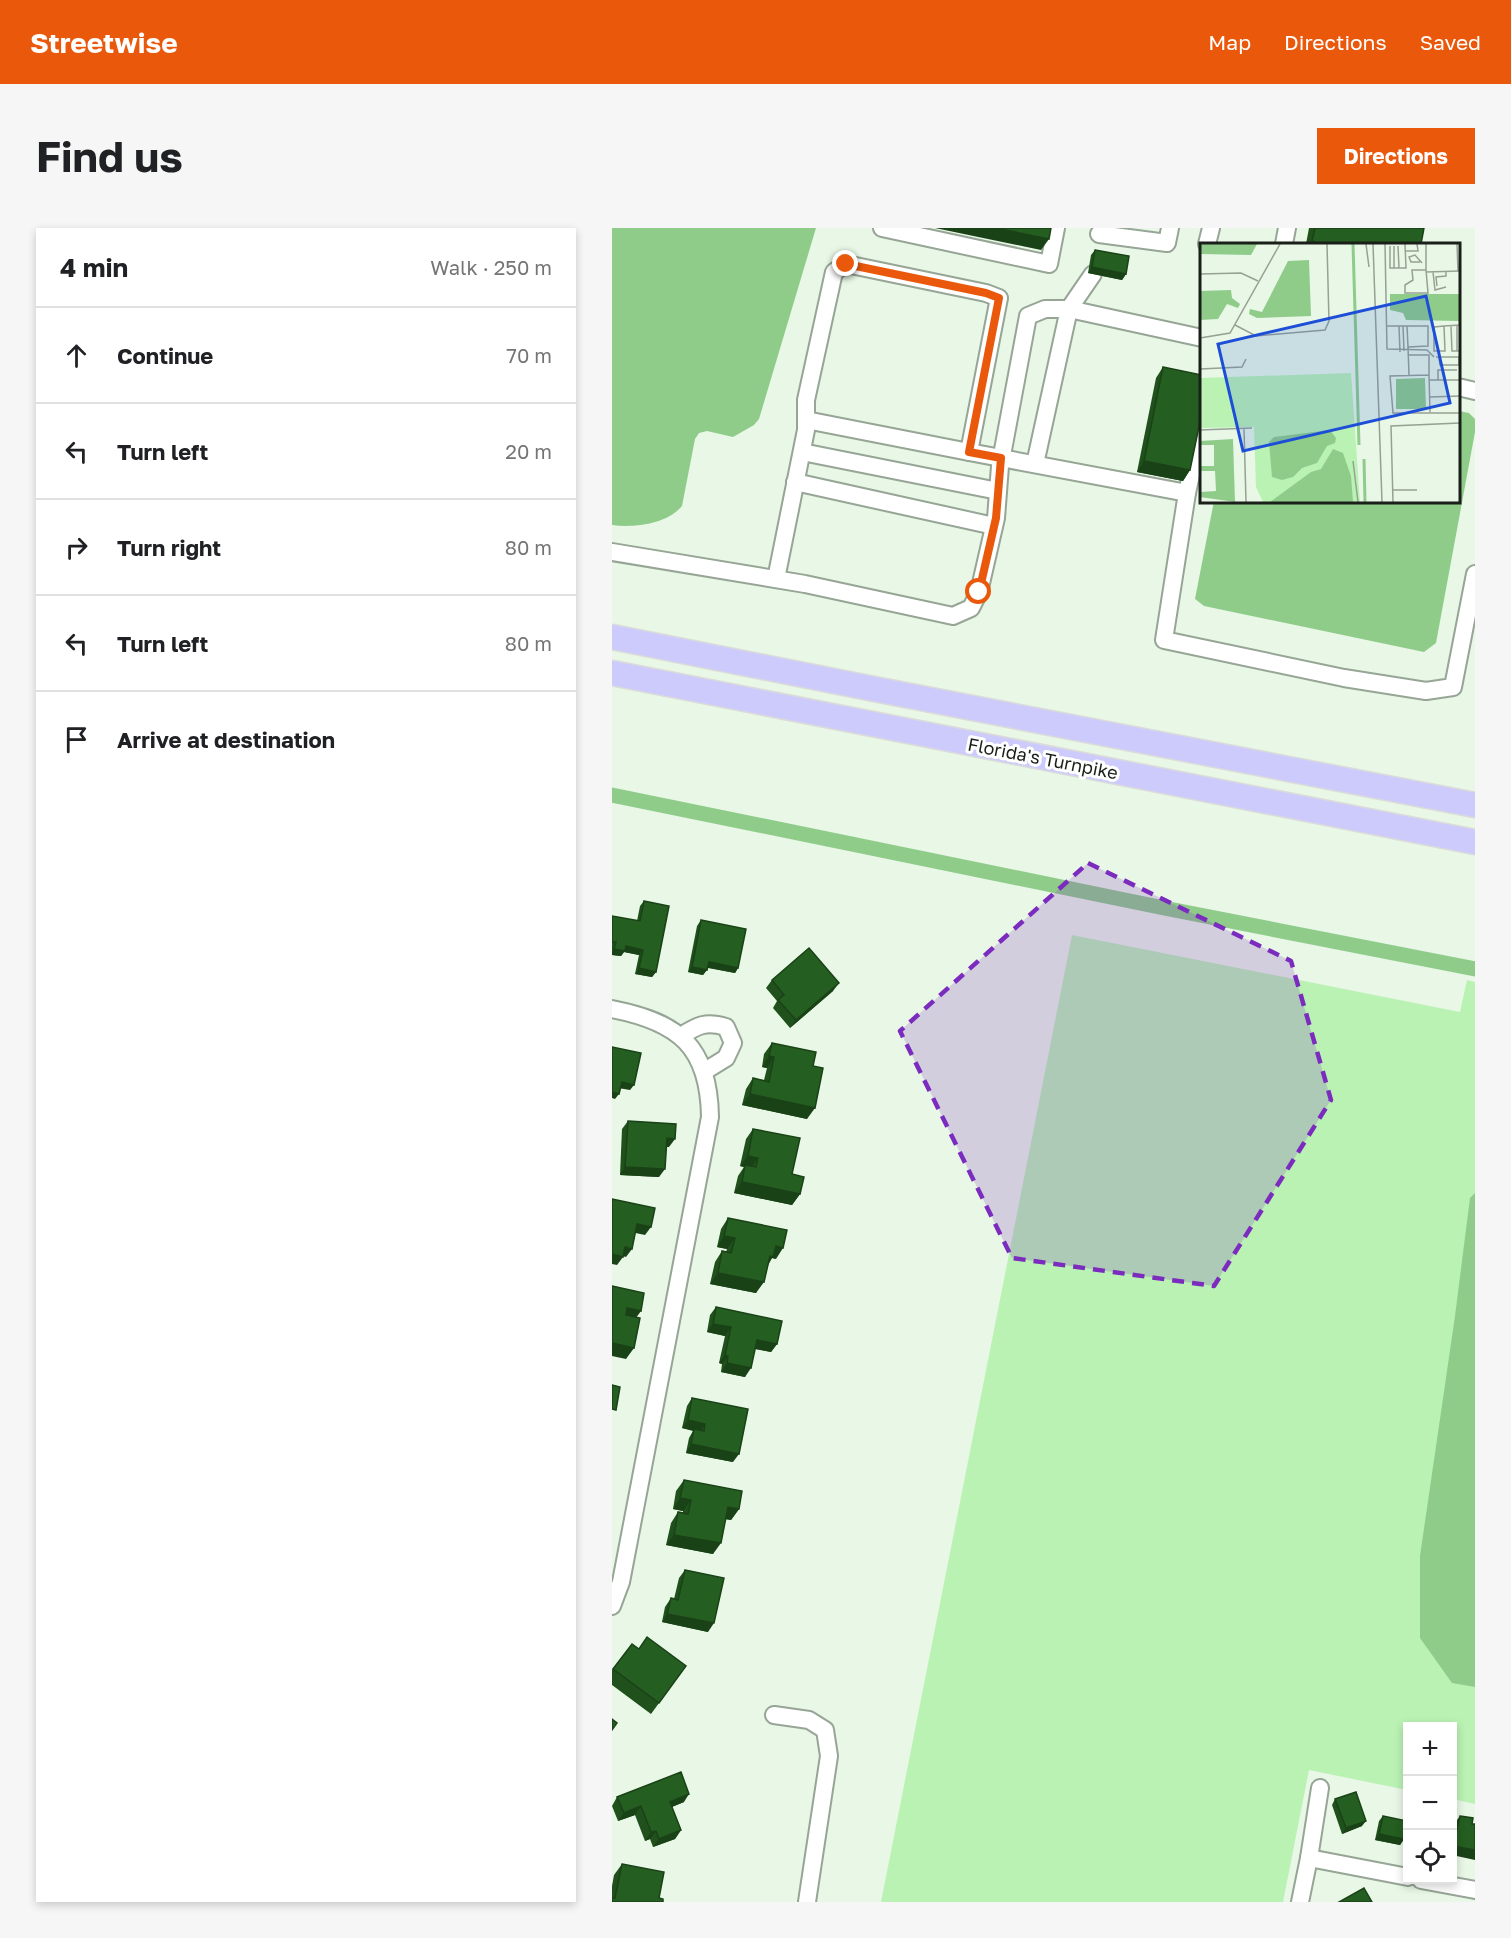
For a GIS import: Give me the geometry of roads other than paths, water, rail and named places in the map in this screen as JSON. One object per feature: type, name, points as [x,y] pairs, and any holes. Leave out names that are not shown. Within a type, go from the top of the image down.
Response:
[{"type":"highway","name":"Florida's Turnpike","points":[[612,637],[1475,805]]},
{"type":"highway","name":"Florida's Turnpike","points":[[612,673],[1475,842]]},
{"type":"street","points":[[882,228],[1049,264],[1056,228]]},
{"type":"street","points":[[1099,236],[1167,243],[1170,228]]},
{"type":"street","points":[[1208,243],[1210,228]]},
{"type":"street","points":[[1284,243],[1287,228]]},
{"type":"street","points":[[776,579],[806,430],[806,400],[834,272],[846,264],[986,293],[999,298],[969,452]]},
{"type":"street","points":[[1035,464],[1069,309],[1093,274]]},
{"type":"street","points":[[612,552],[805,584],[952,616],[971,608],[979,592],[994,526],[1001,458],[1028,316],[1045,309],[1069,309],[1200,338]]},
{"type":"street","points":[[1460,387],[1475,391]]},
{"type":"street","points":[[806,420],[1187,493]]},
{"type":"street","points":[[1200,432],[1187,493],[1164,640],[1344,678],[1426,691],[1453,687],[1475,574]]},
{"type":"street","points":[[802,452],[998,490]]},
{"type":"street","points":[[795,482],[994,526]]},
{"type":"street","points":[[612,1009],[632,1012],[659,1022],[681,1036],[705,1071],[710,1094],[710,1117],[621,1582],[612,1606]]},
{"type":"street","points":[[681,1036],[697,1026],[713,1023],[726,1027],[733,1043],[726,1058],[705,1071]]},
{"type":"street","points":[[774,1715],[809,1720],[825,1730],[828,1742],[830,1756],[807,1902]]},
{"type":"street","points":[[1300,1902],[1320,1788]]},
{"type":"street","points":[[1309,1858],[1403,1876]]},
{"type":"street","points":[[1443,1884],[1475,1890]]},
{"type":"waterway","points":[[612,795],[1475,969]]}]
